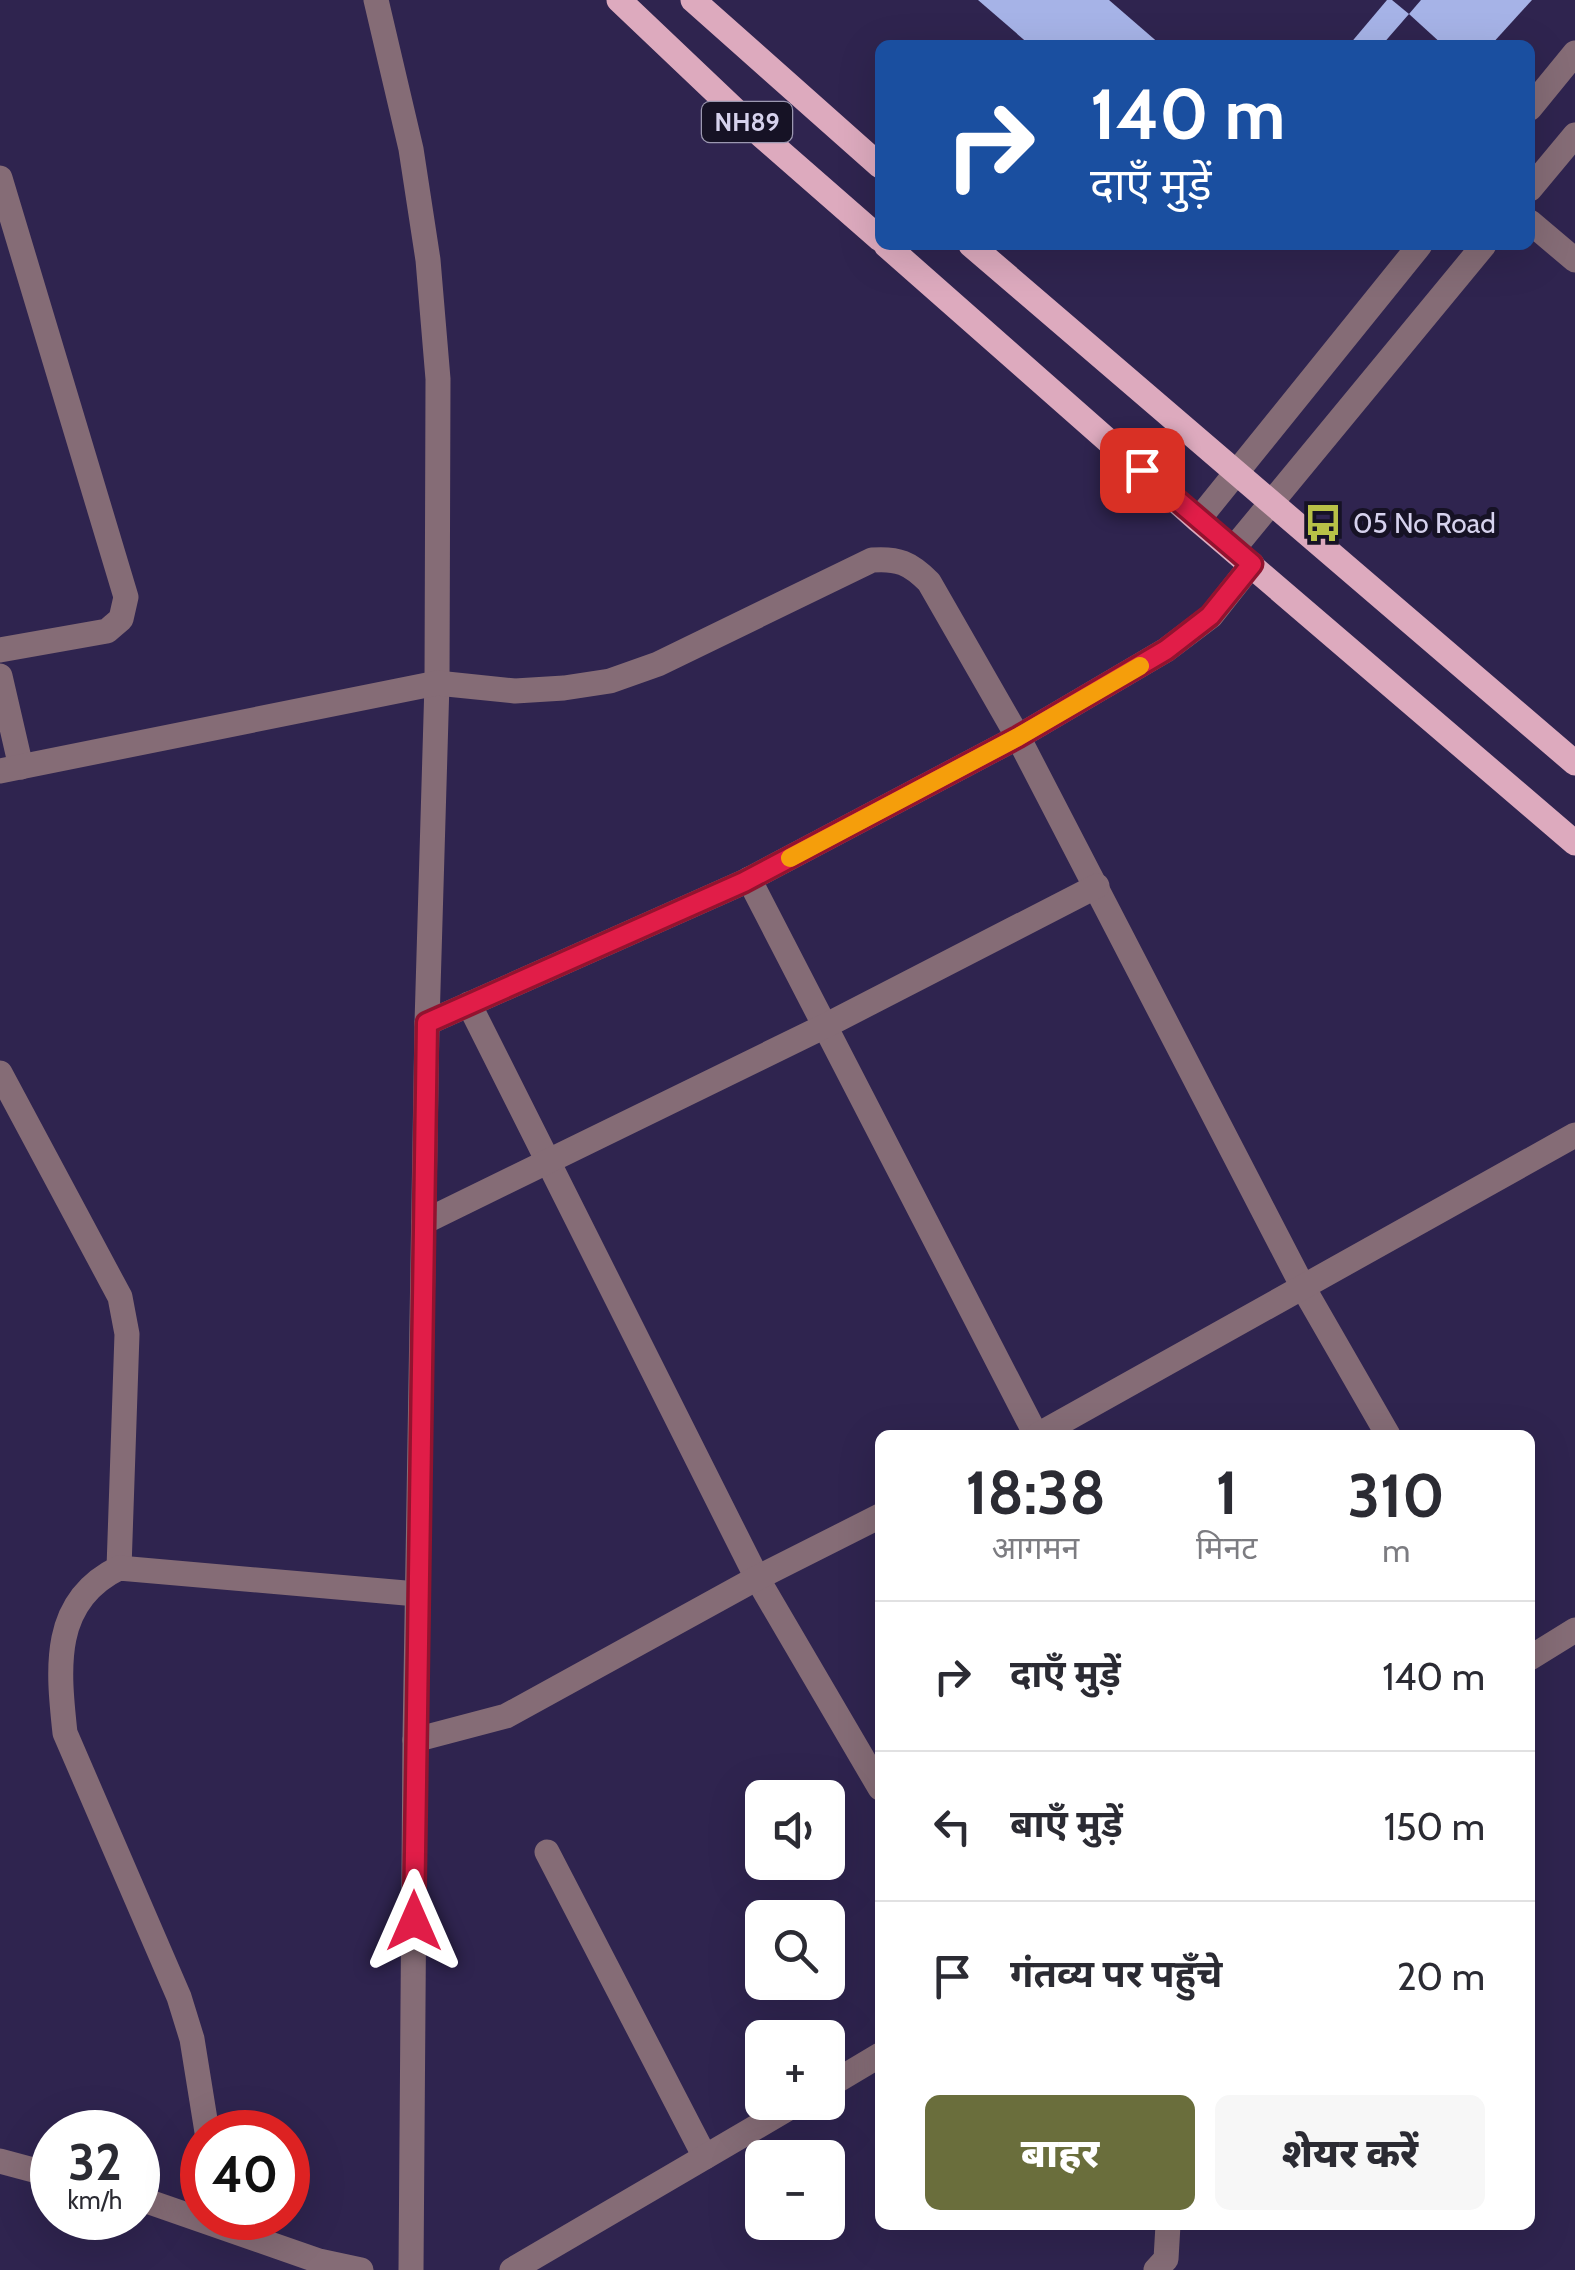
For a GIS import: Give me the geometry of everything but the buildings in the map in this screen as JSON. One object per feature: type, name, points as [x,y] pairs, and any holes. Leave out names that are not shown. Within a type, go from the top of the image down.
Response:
[{"type":"main road","name":"NH89","points":[[619,0],[761,135],[875,236]]},
{"type":"main road","name":"NH89","points":[[693,0],[875,162]]},
{"type":"main road","points":[[892,250],[1198,520],[1575,843]]},
{"type":"main road","points":[[977,250],[1575,763]]},
{"type":"street","points":[[376,0],[411,149],[428,260],[438,379],[437,682],[414,1740],[411,2270]]},
{"type":"street","points":[[1535,102],[1575,54]]},
{"type":"street","points":[[1535,183],[1575,135]]},
{"type":"street","points":[[0,178],[126,596],[122,619],[107,631],[0,650]]},
{"type":"street","points":[[1535,226],[1575,260]]},
{"type":"street","points":[[1198,520],[1416,250]]},
{"type":"street","points":[[427,1023],[750,879],[1018,737],[1166,650],[1210,616],[1272,503],[1480,250]]},
{"type":"street","points":[[0,676],[10,769],[437,682],[515,691],[610,681],[658,664],[872,560],[893,558],[912,564],[929,582],[1018,737],[1304,1289],[1385,1430]]},
{"type":"street","points":[[750,879],[1034,1430]]},
{"type":"street","points":[[424,1222],[827,1025],[1097,886]]},
{"type":"street","points":[[469,1004],[758,1578],[875,1779]]},
{"type":"street","points":[[0,1073],[120,1297],[127,1334],[119,1568]]},
{"type":"street","points":[[1046,1430],[1575,1135]]},
{"type":"street","points":[[414,1740],[506,1716],[875,1519]]},
{"type":"street","points":[[204,2110],[192,2040],[179,1997],[65,1733],[60,1690],[66,1624],[78,1597],[98,1578],[119,1568],[417,1594]]},
{"type":"street","points":[[1535,1655],[1575,1630]]},
{"type":"street","points":[[548,1852],[705,2157]]},
{"type":"street","points":[[845,2076],[875,2058]]},
{"type":"street","points":[[512,2270],[768,2120]]},
{"type":"street","points":[[0,2161],[30,2169]]},
{"type":"street","points":[[1156,2270],[1166,2259],[1168,2230]]},
{"type":"street","points":[[267,2240],[319,2261],[361,2270]]},
{"type":"slow traffic","points":[[790,858],[1018,737],[1140,666]]},
{"type":"place","name":"05 No Road","points":[[1323,523]]},
{"type":"route","points":[[414,1921],[427,1023],[744,882],[1018,737],[1166,650],[1210,616],[1252,564],[1142,470]]}]
